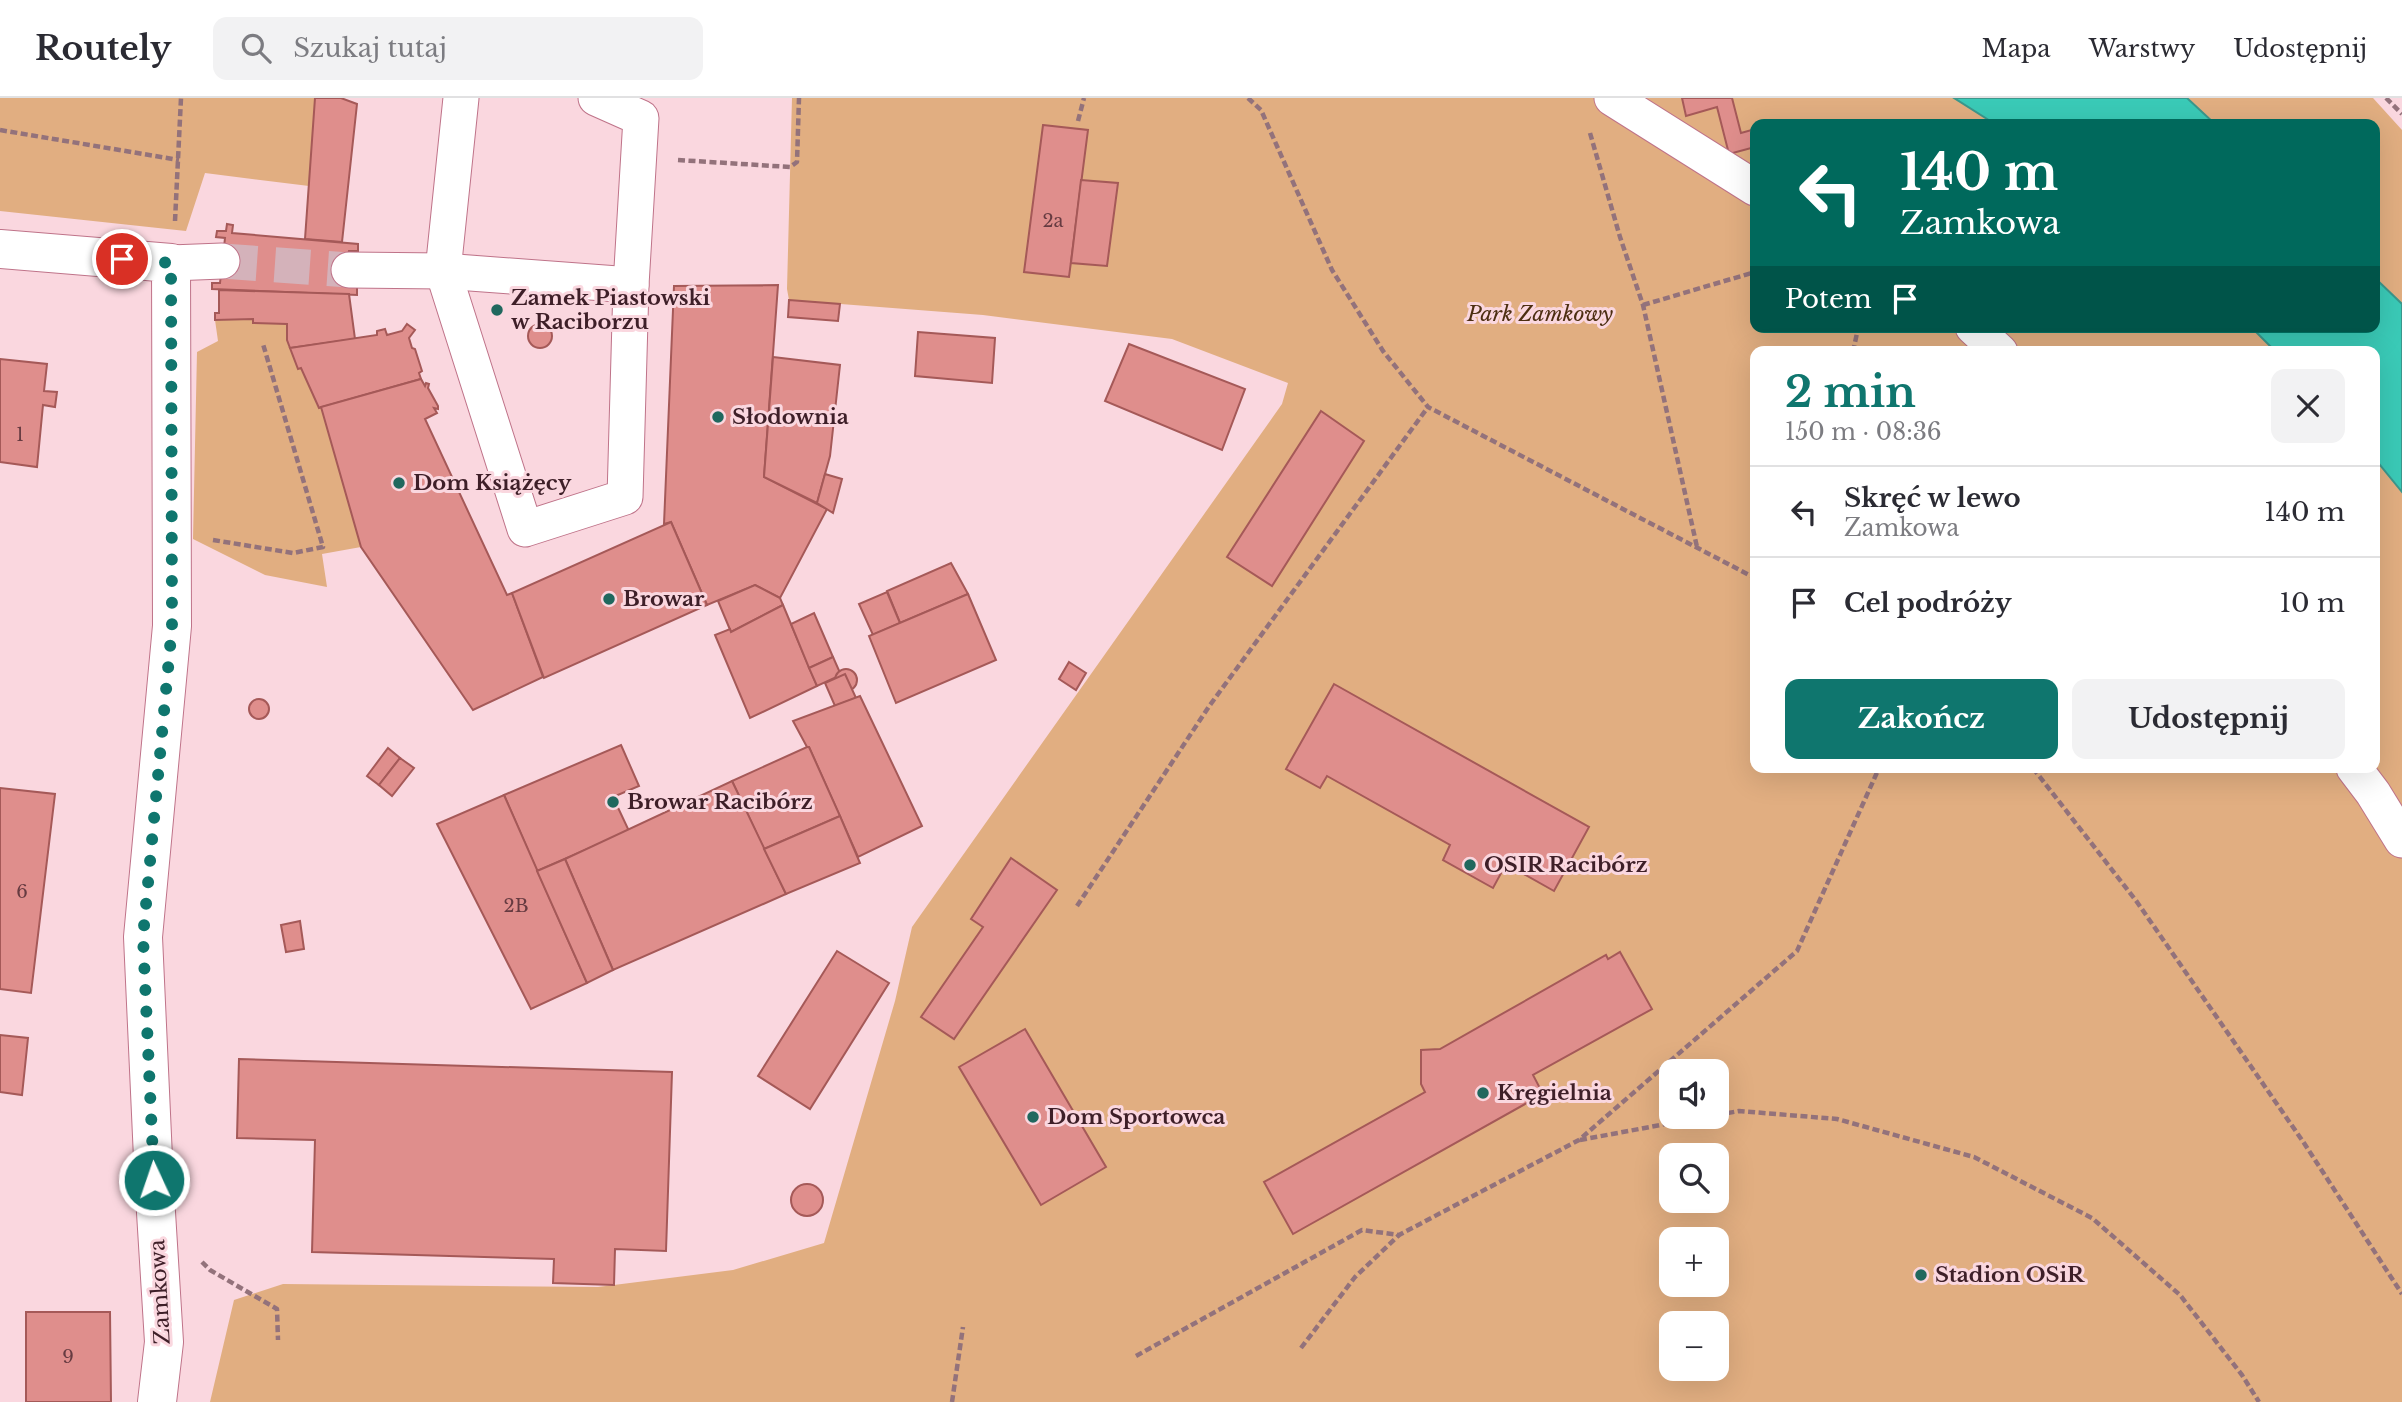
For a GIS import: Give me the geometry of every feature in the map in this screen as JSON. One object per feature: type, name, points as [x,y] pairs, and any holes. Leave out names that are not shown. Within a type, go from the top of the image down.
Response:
[{"type":"street","points":[[461,98],[443,271],[525,529],[625,497],[631,285],[641,118],[596,98]]},
{"type":"street","points":[[1612,98],[1750,185]]},
{"type":"street","points":[[0,249],[171,263],[222,261]]},
{"type":"street","name":"Zamkowa","points":[[157,1402],[164,1342],[143,937],[172,626],[171,263]]},
{"type":"street","points":[[349,270],[443,271],[631,285]]},
{"type":"street","points":[[1979,333],[1994,346]]},
{"type":"street","points":[[2358,773],[2402,840]]},
{"type":"path","points":[[171,263],[181,98]]},
{"type":"path","points":[[639,158],[790,167],[797,162],[799,98]]},
{"type":"path","points":[[1078,121],[1084,98]]},
{"type":"path","points":[[1248,98],[1261,110],[1332,270],[1383,351],[1428,407],[1750,576]]},
{"type":"path","points":[[2386,98],[2402,114]]},
{"type":"path","points":[[1587,123],[1643,305],[1697,548]]},
{"type":"path","points":[[0,130],[179,160]]},
{"type":"path","points":[[1643,305],[1750,273]]},
{"type":"path","points":[[170,534],[293,553],[323,547],[263,344]]},
{"type":"path","points":[[1077,906],[1210,705],[1428,407]]},
{"type":"path","points":[[1301,1348],[1355,1277],[1399,1234],[1579,1140],[1797,951],[1877,773]]},
{"type":"path","points":[[2037,773],[2137,902],[2304,1143],[2402,1294]]},
{"type":"path","points":[[1729,1113],[1739,1111],[1837,1119],[1974,1157],[2092,1218],[2180,1294],[2242,1375],[2259,1402]]},
{"type":"path","points":[[1579,1140],[1659,1125]]},
{"type":"path","points":[[1136,1356],[1362,1230],[1399,1234]]},
{"type":"path","points":[[194,1254],[210,1270],[277,1309],[278,1340]]},
{"type":"path","points":[[952,1402],[963,1326]]},
{"type":"green space","points":[[0,98],[315,98],[309,186],[205,173],[186,231],[0,211]]},
{"type":"green space","name":"OSIR Racibórz","points":[[792,98],[1954,98],[1987,119],[1750,119],[1750,333],[2257,333],[2270,346],[1750,346],[1750,773],[2380,773],[2380,465],[2402,492],[2402,1402],[210,1402],[234,1300],[283,1284],[598,1287],[733,1270],[824,1243],[895,1001],[912,927],[1282,404],[1288,383],[1172,339],[983,315],[789,300],[787,289]]},
{"type":"green space","points":[[2187,98],[2373,98],[2402,130],[2402,304],[2380,283],[2380,119],[2210,119]]},
{"type":"green space","points":[[253,319],[253,323],[287,324],[288,340],[298,369],[301,368],[318,407],[321,407],[361,547],[322,554],[327,587],[265,575],[193,539],[197,352],[218,341],[215,320]]},
{"type":"shaded area","points":[[1954,98],[2187,98],[2210,119],[1987,119]]},
{"type":"shaded area","points":[[2380,283],[2402,304],[2402,492],[2380,465],[2380,346],[2270,346],[2257,333],[2380,333]]},
{"type":"building","points":[[315,98],[341,98],[357,104],[342,242],[305,239]]},
{"type":"building","points":[[1682,98],[1732,98],[1741,133],[1750,130],[1750,148],[1729,154],[1717,107],[1686,116]]},
{"type":"building","points":[[1043,125],[1088,130],[1069,277],[1024,272]]},
{"type":"building","points":[[1081,180],[1118,183],[1107,266],[1071,263]]},
{"type":"building","points":[[227,224],[233,225],[232,233],[358,244],[358,251],[349,251],[348,255],[357,295],[212,289],[212,283],[220,283],[225,238],[216,237],[217,231],[226,231]]},
{"type":"building","name":"Słodownia","points":[[778,285],[764,477],[827,509],[780,598],[755,585],[707,605],[671,522],[664,524],[674,286]]},
{"type":"building","points":[[219,290],[349,294],[355,339],[290,348],[287,324],[253,323],[253,319],[215,320],[215,313],[219,313]]},
{"type":"building","points":[[789,300],[840,304],[838,321],[788,317]]},
{"type":"building","points":[[407,324],[415,330],[409,338],[422,371],[419,373],[421,379],[319,408],[290,348],[377,335],[377,331],[385,329],[387,335],[402,331]]},
{"type":"building","points":[[540,324],[551,331],[552,336],[545,347],[540,348],[529,341],[528,336],[535,325]]},
{"type":"building","points":[[918,332],[995,338],[992,383],[915,376]]},
{"type":"building","points":[[1129,344],[1245,389],[1222,450],[1105,401]]},
{"type":"building","points":[[773,357],[840,365],[830,456],[817,503],[764,477]]},
{"type":"building","points":[[0,359],[47,364],[44,391],[57,392],[55,407],[43,405],[37,467],[0,462]]},
{"type":"building","name":"Dom Książęcy","points":[[421,379],[425,386],[426,383],[429,384],[428,388],[438,406],[438,409],[434,408],[437,413],[425,419],[507,595],[512,593],[543,677],[473,710],[361,547],[321,407]]},
{"type":"building","points":[[1321,411],[1364,441],[1272,586],[1227,557]]},
{"type":"building","points":[[825,474],[842,479],[833,513],[817,503]]},
{"type":"building","name":"Browar","points":[[671,522],[707,605],[544,678],[512,593]]},
{"type":"building","points":[[951,563],[968,594],[900,623],[887,591]]},
{"type":"building","points":[[755,585],[780,598],[783,605],[731,632],[718,601]]},
{"type":"building","points":[[887,592],[900,623],[873,635],[859,604]]},
{"type":"building","points":[[968,594],[996,660],[896,703],[869,636]]},
{"type":"building","points":[[783,605],[817,686],[750,718],[715,635],[730,629],[731,632]]},
{"type":"building","points":[[814,613],[833,657],[809,668],[791,624]]},
{"type":"building","points":[[833,657],[841,675],[817,686],[809,668]]},
{"type":"building","points":[[1069,662],[1086,673],[1076,690],[1059,679]]},
{"type":"building","points":[[846,669],[854,672],[857,680],[854,688],[846,691],[838,688],[835,680],[838,672]]},
{"type":"building","points":[[845,674],[856,698],[835,706],[825,683]]},
{"type":"building","points":[[1334,684],[1589,827],[1554,891],[1506,864],[1493,888],[1443,860],[1450,845],[1327,776],[1320,788],[1286,769]]},
{"type":"building","points":[[860,696],[922,826],[858,857],[809,747],[793,721]]},
{"type":"building","points":[[259,699],[266,702],[269,709],[266,716],[259,719],[252,716],[249,709],[252,702]]},
{"type":"building","points":[[621,745],[639,786],[613,797],[629,831],[537,871],[504,795]]},
{"type":"building","points":[[807,747],[840,816],[764,849],[732,781]]},
{"type":"building","points":[[388,748],[400,758],[379,785],[367,776]]},
{"type":"building","points":[[400,758],[414,768],[392,796],[379,785]]},
{"type":"building","points":[[732,781],[786,894],[613,970],[565,859]]},
{"type":"building","points":[[0,788],[55,794],[31,993],[0,989]]},
{"type":"building","points":[[504,795],[587,983],[531,1009],[437,824]]},
{"type":"building","points":[[840,816],[860,863],[786,894],[764,849]]},
{"type":"building","points":[[1011,858],[1057,890],[954,1039],[921,1017],[983,927],[971,919]]},
{"type":"building","points":[[565,859],[613,970],[587,983],[537,871]]},
{"type":"building","points":[[300,921],[304,949],[286,952],[281,925]]},
{"type":"building","points":[[837,951],[889,983],[810,1109],[758,1076]]},
{"type":"building","name":"Kręgielnia","points":[[1620,952],[1652,1009],[1533,1075],[1543,1094],[1293,1234],[1264,1182],[1425,1092],[1421,1084],[1421,1050],[1440,1049],[1606,955],[1608,959]]},
{"type":"building","name":"Dom Sportowca","points":[[1025,1029],[1106,1167],[1041,1205],[959,1067]]},
{"type":"building","points":[[0,1035],[28,1038],[22,1095],[0,1092]]},
{"type":"building","points":[[239,1059],[672,1072],[666,1251],[615,1249],[614,1285],[553,1283],[554,1259],[312,1252],[315,1140],[237,1138]]},
{"type":"building","points":[[807,1184],[818,1189],[823,1200],[818,1211],[807,1216],[796,1211],[791,1200],[796,1189]]},
{"type":"building","points":[[26,1312],[110,1312],[111,1402],[26,1402]]},
{"type":"tunnel","points":[[222,261],[349,270]]},
{"type":"place","name":"Zamek Piastowski w Raciborzu","points":[[497,310]]},
{"type":"place","name":"Słodownia","points":[[718,417]]},
{"type":"place","name":"Dom Książęcy","points":[[399,483]]},
{"type":"place","name":"Browar","points":[[609,599]]},
{"type":"place","name":"Browar Racibórz","points":[[613,802]]},
{"type":"place","name":"OSIR Racibórz","points":[[1470,865]]},
{"type":"place","name":"Kręgielnia","points":[[1483,1093]]},
{"type":"place","name":"Dom Sportowca","points":[[1033,1117]]},
{"type":"place","name":"Stadion OSiR","points":[[1921,1275]]},
{"type":"route","points":[[122,259],[171,263],[172,626],[143,937],[154,1180]]},
{"type":"park label","name":"Park Zamkowy","points":[[1540,314]]}]
